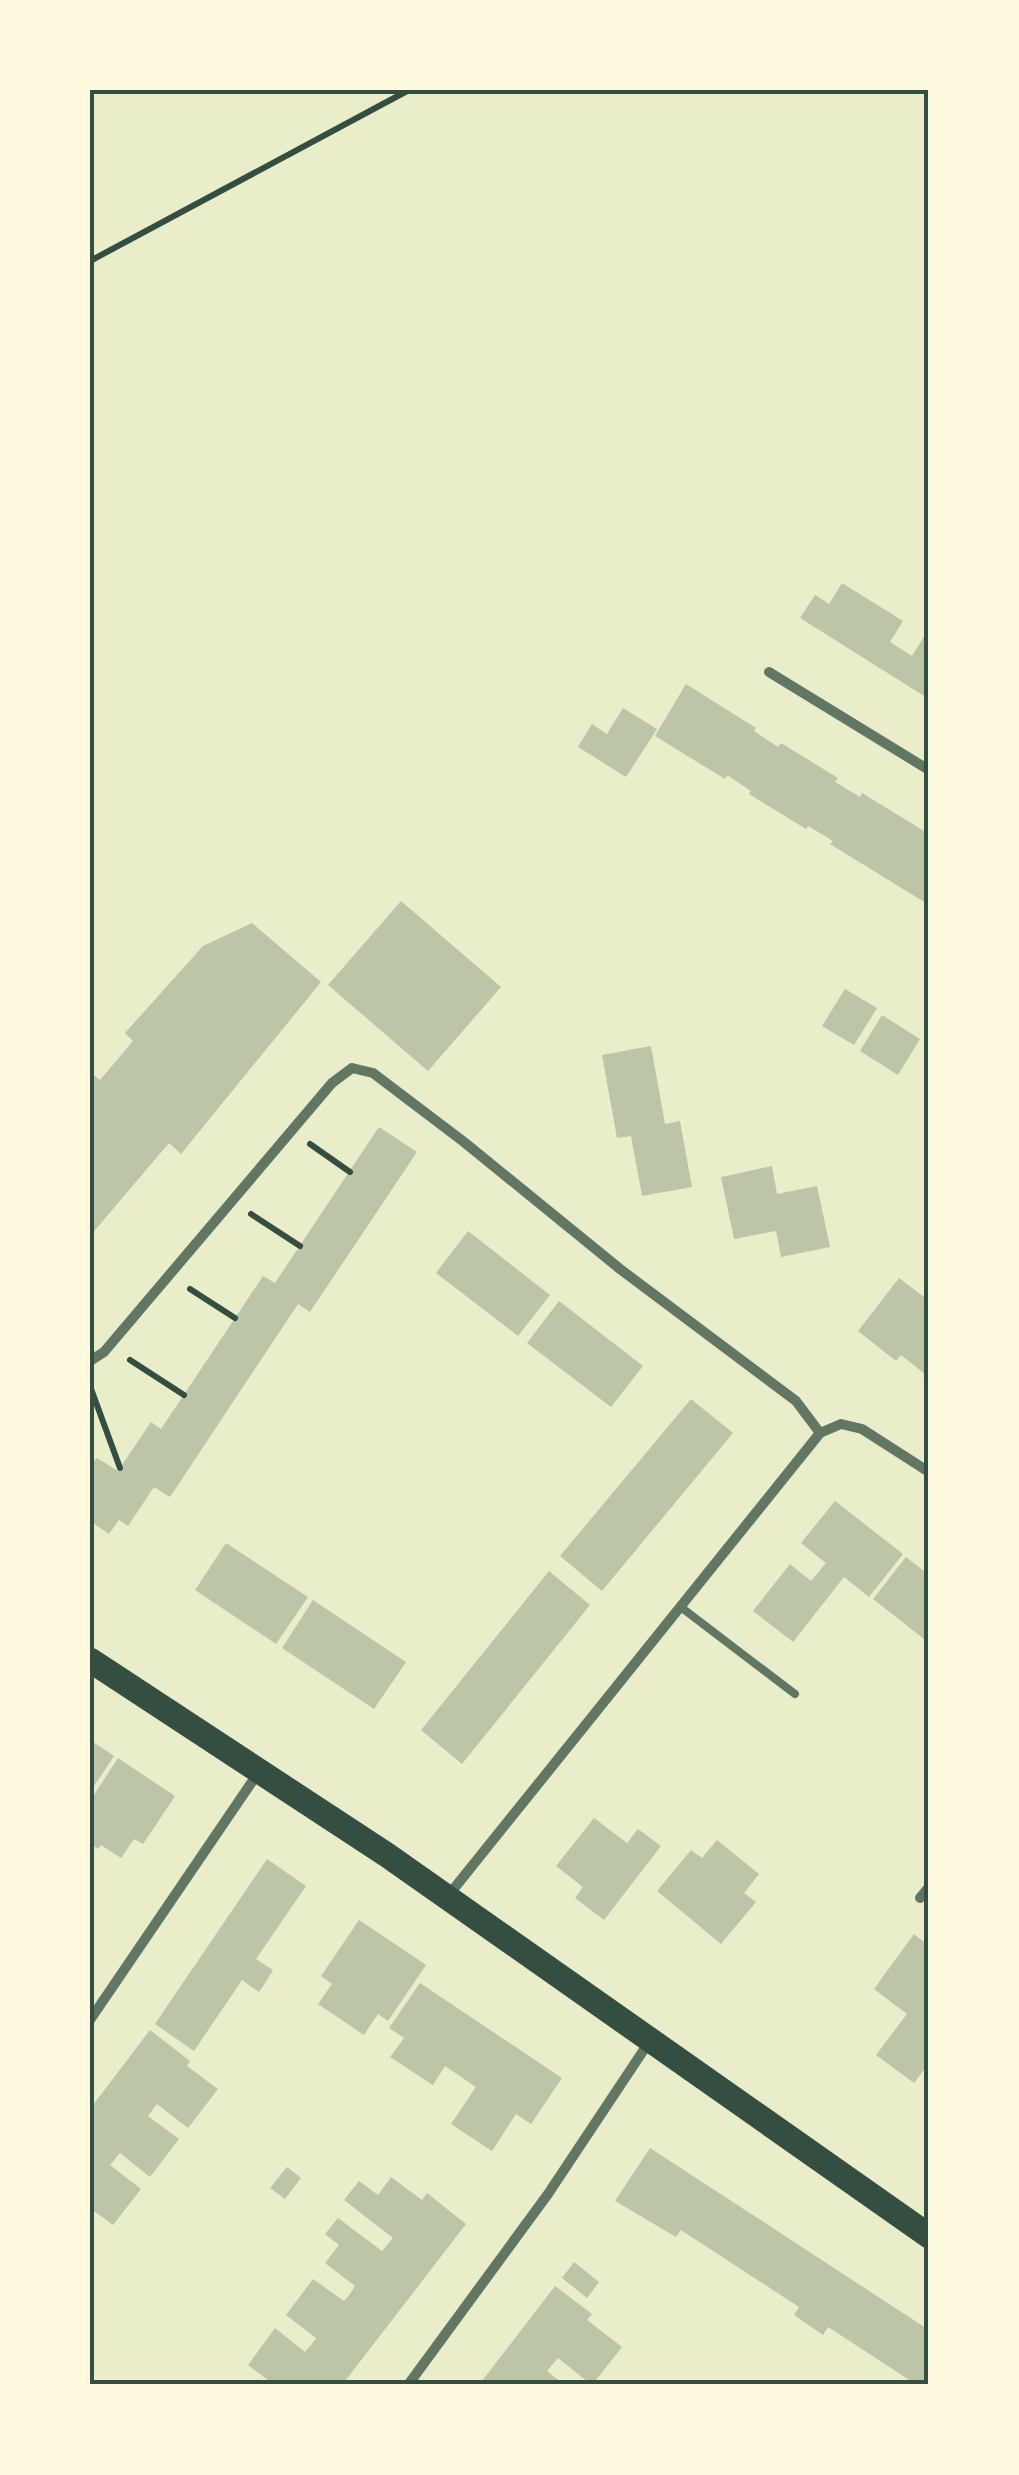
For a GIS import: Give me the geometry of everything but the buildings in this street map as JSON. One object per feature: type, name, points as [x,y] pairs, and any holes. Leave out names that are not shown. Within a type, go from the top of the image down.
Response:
[{"type":"main road","points":[[90,1660],[260,1769],[929,2236]]},
{"type":"street","points":[[770,672],[929,770]]},
{"type":"street","points":[[90,1361],[109,1346],[332,1083],[352,1068],[372,1073],[464,1142],[620,1270],[796,1401],[820,1433]]},
{"type":"street","points":[[446,1898],[820,1433],[841,1424],[862,1429],[929,1472]]},
{"type":"street","points":[[90,2020],[260,1769]]},
{"type":"street","points":[[920,1898],[929,1886]]},
{"type":"street","points":[[408,2385],[548,2194],[650,2041]]},
{"type":"lane","points":[[682,1608],[794,1694]]},
{"type":"path","points":[[90,261],[408,90]]},
{"type":"path","points":[[291,1131],[350,1172]]},
{"type":"path","points":[[231,1202],[300,1246]]},
{"type":"path","points":[[169,1275],[235,1318]]},
{"type":"path","points":[[109,1346],[184,1395]]},
{"type":"path","points":[[90,1386],[120,1468]]}]
